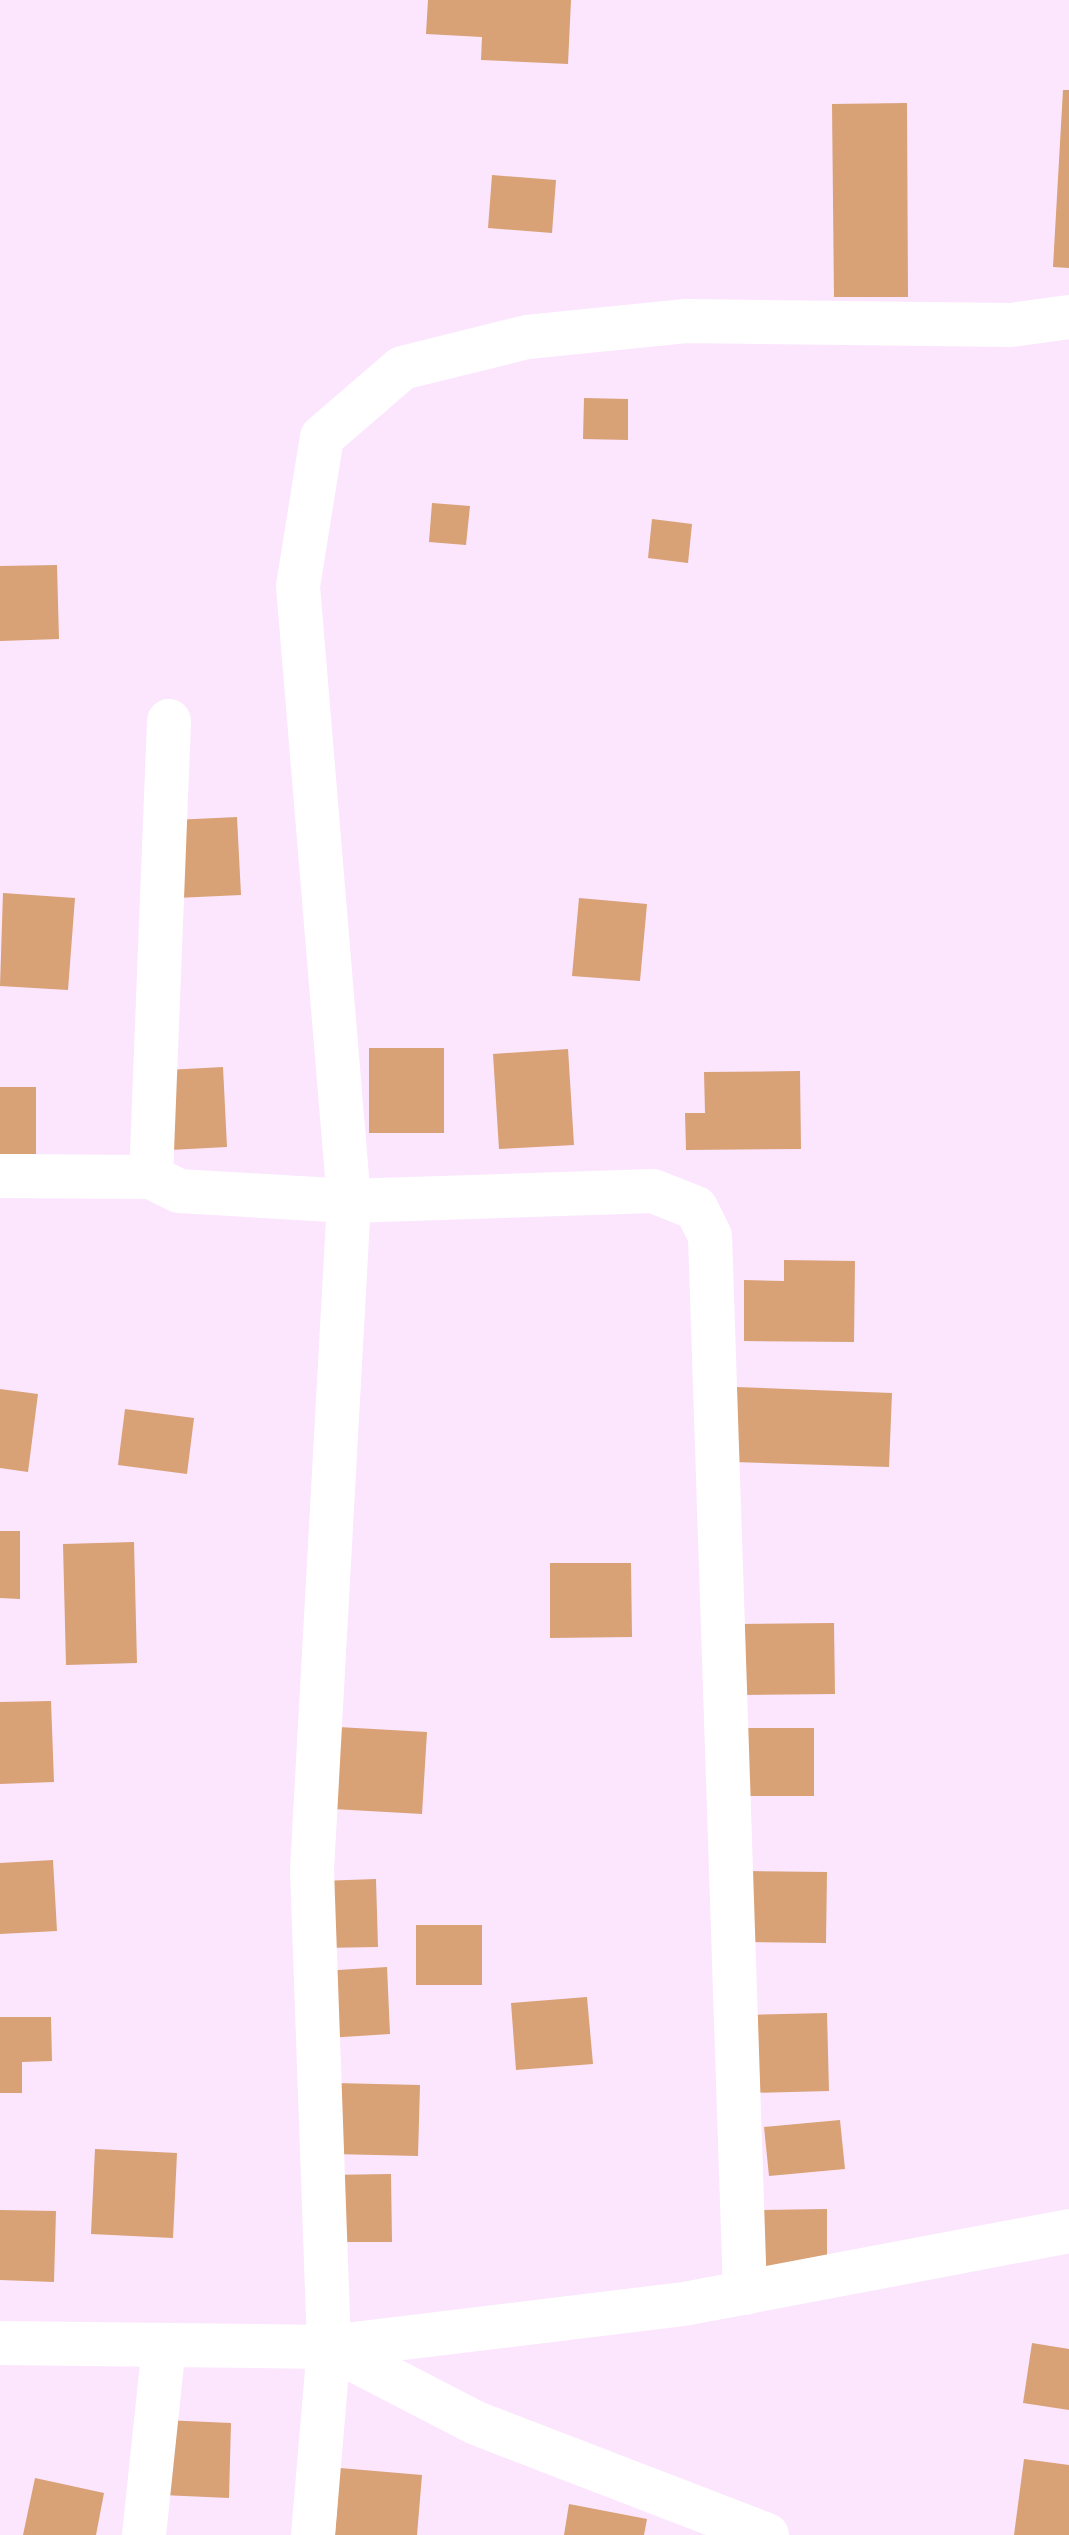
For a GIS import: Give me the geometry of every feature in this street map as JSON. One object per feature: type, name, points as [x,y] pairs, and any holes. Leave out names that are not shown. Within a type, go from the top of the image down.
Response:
[{"type":"street","points":[[313,2535],[329,2347],[312,1870],[349,1201],[298,586],[322,437],[402,368],[527,337],[686,321],[1011,325],[1069,317]]},
{"type":"street","points":[[151,1177],[169,721]]},
{"type":"street","points":[[0,1176],[151,1177],[179,1191],[349,1201],[653,1191],[696,1208],[710,1236],[745,2293]]},
{"type":"street","points":[[0,2343],[329,2347],[684,2304],[1069,2231]]},
{"type":"street","points":[[144,2535],[164,2345]]},
{"type":"street","points":[[329,2347],[476,2423],[714,2525],[767,2535]]},
{"type":"building","points":[[428,0],[571,0],[568,64],[481,60],[482,37],[426,34]]},
{"type":"building","points":[[1063,90],[1069,90],[1069,268],[1053,267]]},
{"type":"building","points":[[907,103],[908,297],[834,297],[832,104]]},
{"type":"building","points":[[492,175],[556,180],[552,233],[488,228]]},
{"type":"building","points":[[584,398],[628,399],[628,440],[583,439]]},
{"type":"building","points":[[432,503],[470,506],[466,545],[429,542]]},
{"type":"building","points":[[652,519],[692,524],[688,563],[648,558]]},
{"type":"building","points":[[57,565],[59,639],[0,641],[0,566]]},
{"type":"building","points":[[237,817],[241,895],[176,898],[173,820]]},
{"type":"building","points":[[3,893],[75,898],[68,990],[0,986]]},
{"type":"building","points":[[579,898],[647,904],[640,981],[572,976]]},
{"type":"building","points":[[369,1048],[444,1048],[444,1133],[369,1133]]},
{"type":"building","points":[[568,1049],[574,1145],[499,1149],[493,1054]]},
{"type":"building","points":[[223,1067],[227,1147],[170,1150],[166,1070]]},
{"type":"building","points":[[800,1071],[801,1149],[686,1150],[685,1113],[705,1113],[704,1072]]},
{"type":"building","points":[[0,1087],[36,1087],[36,1154],[0,1154]]},
{"type":"building","points":[[784,1260],[855,1261],[854,1342],[744,1341],[744,1280],[784,1281]]},
{"type":"building","points":[[736,1387],[892,1393],[889,1467],[734,1462]]},
{"type":"building","points":[[0,1389],[38,1394],[28,1472],[0,1468]]},
{"type":"building","points":[[125,1409],[194,1418],[187,1474],[118,1465]]},
{"type":"building","points":[[0,1531],[20,1531],[20,1599],[0,1598]]},
{"type":"building","points":[[134,1542],[137,1663],[66,1665],[63,1544]]},
{"type":"building","points":[[550,1563],[631,1563],[632,1637],[550,1638]]},
{"type":"building","points":[[834,1623],[835,1694],[739,1695],[738,1624]]},
{"type":"building","points":[[51,1701],[54,1782],[0,1784],[0,1702]]},
{"type":"building","points":[[338,1727],[427,1732],[422,1814],[333,1809]]},
{"type":"building","points":[[747,1728],[814,1728],[814,1796],[747,1796]]},
{"type":"building","points":[[53,1860],[57,1931],[0,1934],[0,1863]]},
{"type":"building","points":[[745,1871],[827,1872],[826,1943],[744,1942]]},
{"type":"building","points":[[376,1879],[378,1947],[321,1948],[319,1881]]},
{"type":"building","points":[[416,1925],[482,1925],[482,1985],[416,1985]]},
{"type":"building","points":[[387,1967],[390,2034],[327,2038],[322,1971]]},
{"type":"building","points":[[587,1997],[593,2064],[516,2070],[511,2003]]},
{"type":"building","points":[[827,2013],[829,2091],[747,2093],[745,2015]]},
{"type":"building","points":[[0,2017],[51,2017],[52,2061],[22,2062],[22,2093],[0,2093]]},
{"type":"building","points":[[334,2083],[420,2085],[418,2156],[333,2154]]},
{"type":"building","points":[[840,2120],[845,2169],[769,2176],[764,2127]]},
{"type":"building","points":[[95,2149],[177,2153],[173,2238],[91,2234]]},
{"type":"building","points":[[391,2174],[392,2242],[328,2242],[326,2175]]},
{"type":"building","points":[[827,2209],[827,2275],[760,2275],[759,2210]]},
{"type":"building","points":[[0,2210],[56,2211],[54,2282],[0,2280]]},
{"type":"building","points":[[1032,2343],[1069,2349],[1069,2410],[1023,2403]]},
{"type":"building","points":[[164,2420],[231,2423],[229,2498],[162,2495]]},
{"type":"building","points":[[1024,2459],[1069,2465],[1069,2535],[1014,2535]]},
{"type":"building","points":[[340,2468],[422,2475],[417,2535],[335,2535]]},
{"type":"building","points":[[35,2478],[104,2493],[96,2535],[23,2535]]},
{"type":"building","points":[[569,2504],[647,2519],[644,2535],[564,2535]]}]
